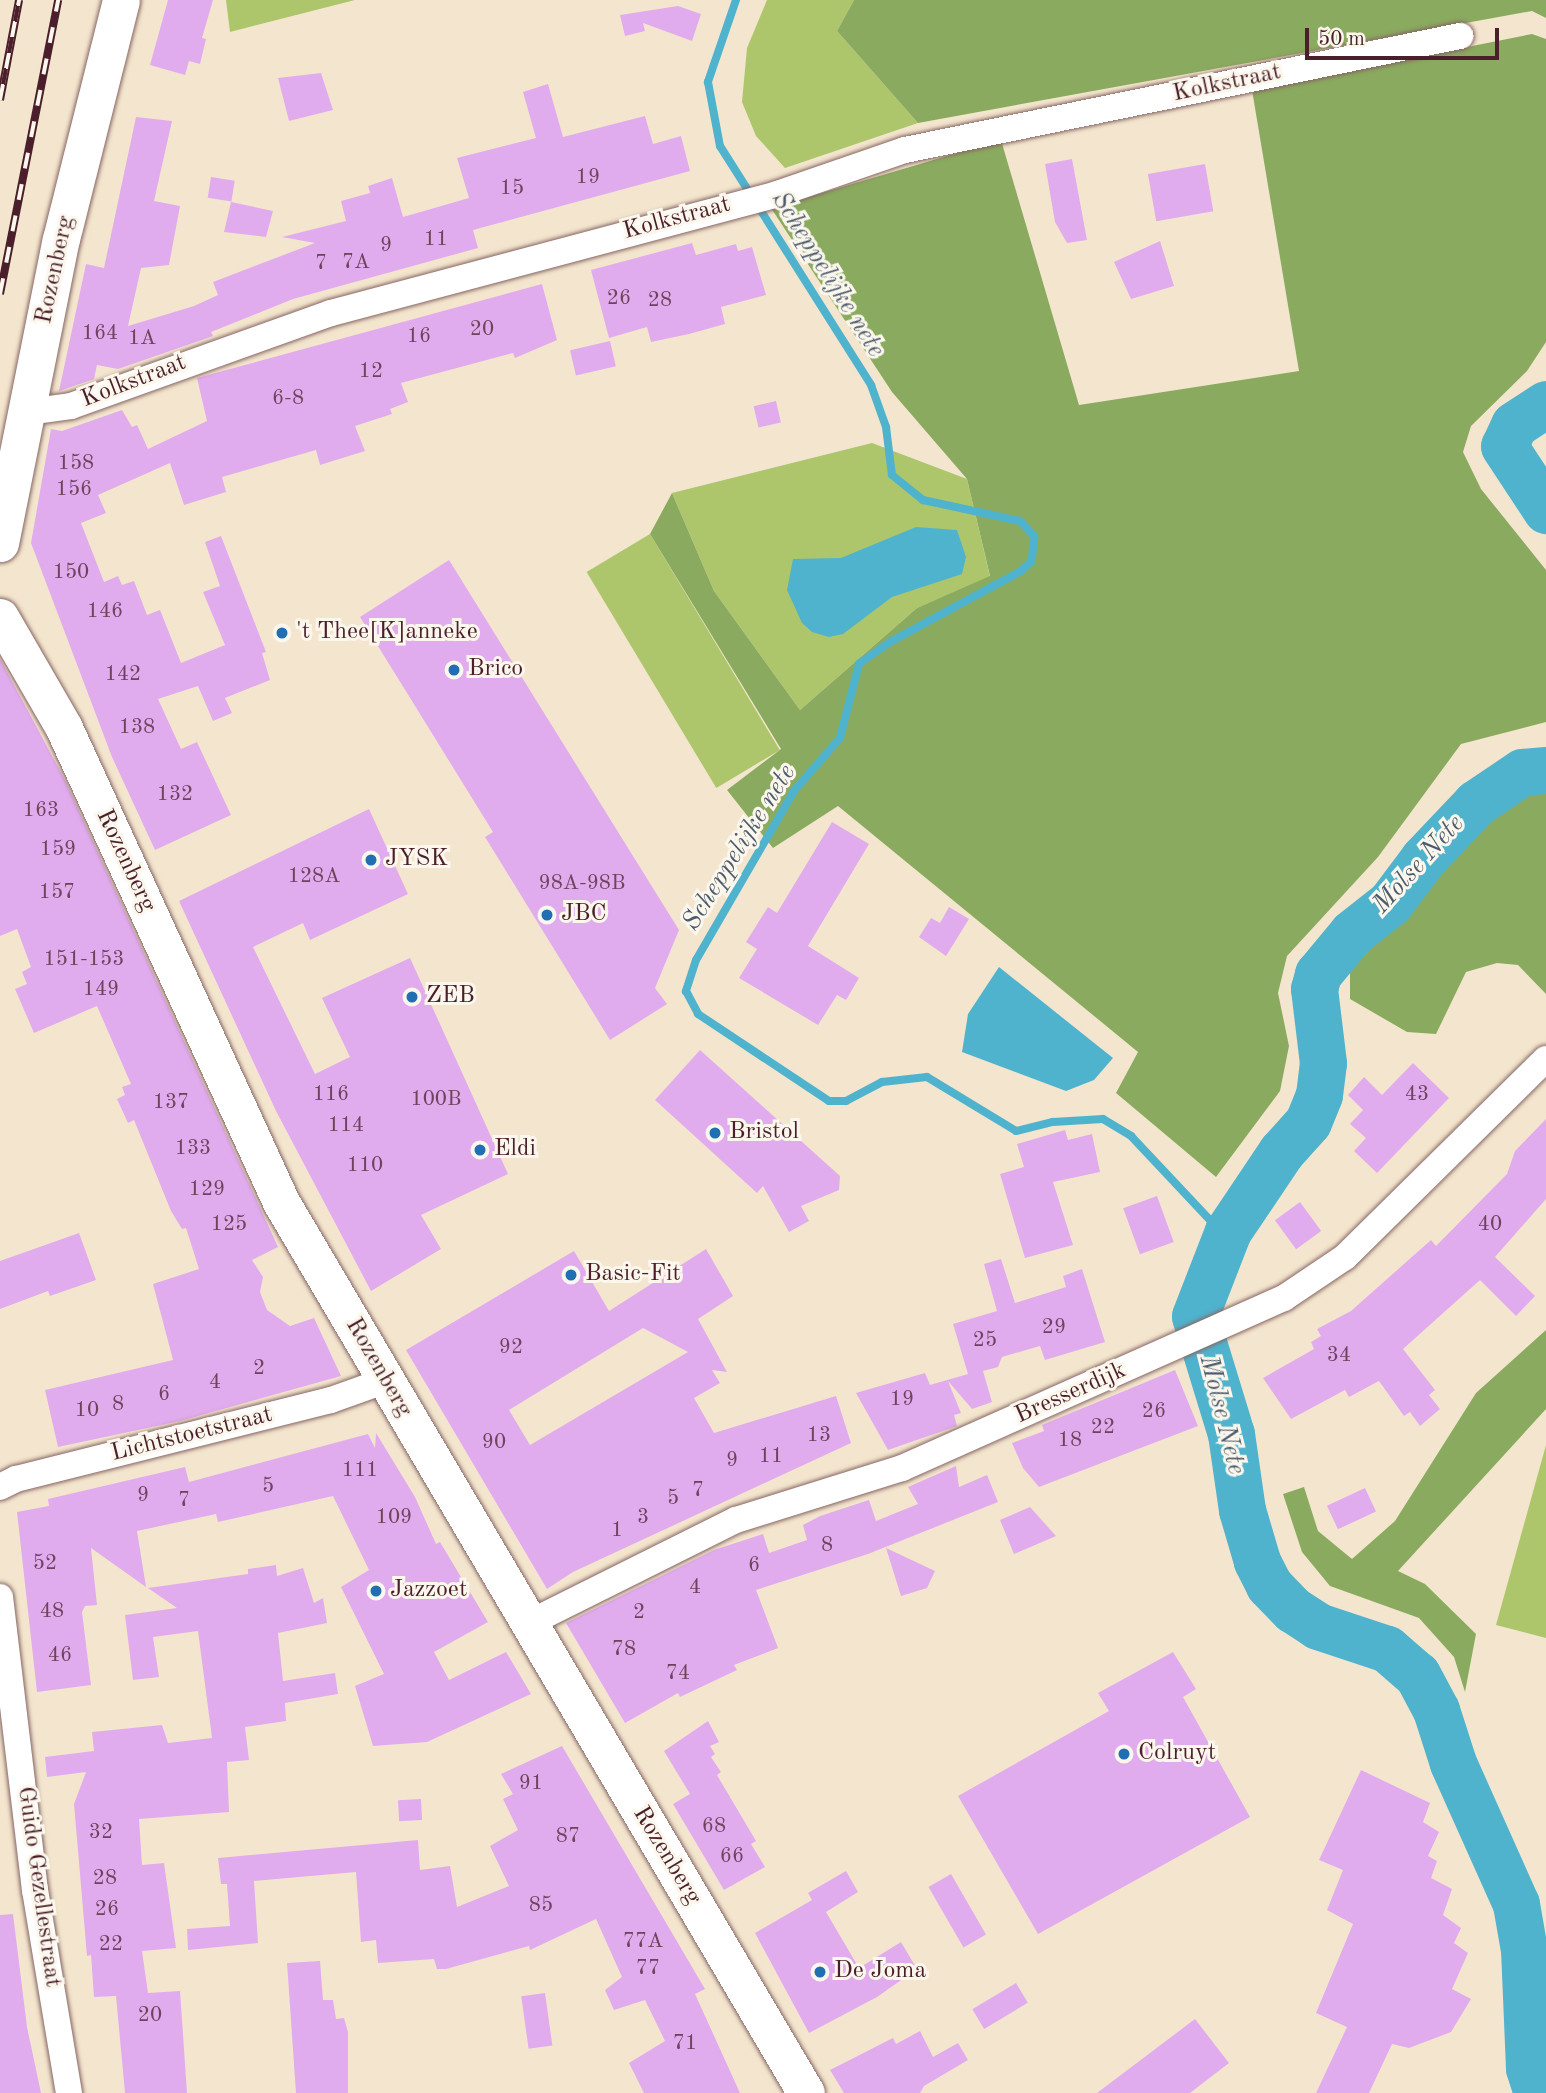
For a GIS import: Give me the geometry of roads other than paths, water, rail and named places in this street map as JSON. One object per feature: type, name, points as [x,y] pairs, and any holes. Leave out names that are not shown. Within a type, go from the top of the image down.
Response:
[{"type":"main road","name":"Rozenberg","points":[[0,543],[61,239],[121,0]]},
{"type":"main road","name":"Rozenberg","points":[[0,617],[64,728],[281,1202],[384,1381],[806,2093]]},
{"type":"street","name":"Kolkstraat","points":[[27,412],[71,406],[331,313],[764,197],[905,149],[1460,36]]},
{"type":"street","name":"Bresserdijk","points":[[529,1623],[736,1520],[902,1468],[1216,1331],[1284,1297],[1345,1257],[1546,1059]]},
{"type":"street","name":"Lichtstoetstraat","points":[[0,1487],[16,1479],[331,1400],[384,1381]]},
{"type":"street","name":"Guido Gezellestraat","points":[[0,1597],[35,1890],[69,2093]]},
{"type":"water","points":[[916,527],[957,530],[966,557],[962,574],[892,597],[843,634],[829,637],[812,632],[802,623],[787,590],[793,559],[841,558]]},
{"type":"water","points":[[999,967],[1113,1058],[1094,1080],[1066,1091],[962,1052],[968,1014]]},
{"type":"waterway","name":"Scheppelijke nete","points":[[736,0],[708,82],[720,146],[871,385],[886,427],[892,475],[923,500],[1020,521],[1034,536],[1032,561],[1021,571],[890,642],[859,664],[840,738],[794,791],[696,960],[686,991],[698,1014],[829,1101],[846,1101],[882,1082],[927,1077],[1016,1131],[1053,1122],[1103,1119],[1131,1136],[1226,1237]]},
{"type":"waterway","name":"Molse Nete","points":[[1546,404],[1514,425],[1504,446],[1546,510]]},
{"type":"waterway","name":"Molse Nete","points":[[1537,2093],[1529,2068],[1524,1950],[1516,1904],[1453,1763],[1436,1710],[1417,1675],[1387,1649],[1318,1626],[1293,1610],[1269,1585],[1257,1561],[1242,1510],[1231,1434],[1195,1316],[1228,1231],[1281,1152],[1308,1122],[1319,1095],[1323,1063],[1314,989],[1318,974],[1352,933],[1390,903],[1423,859],[1476,803],[1522,772],[1546,770]]},
{"type":"railway","points":[[0,100],[19,0]]},
{"type":"railway","points":[[0,294],[58,0]]},
{"type":"place","name":"'t Thee[K]anneke","points":[[282,633]]},
{"type":"place","name":"Brico","points":[[454,670]]},
{"type":"place","name":"JYSK","points":[[371,860]]},
{"type":"place","name":"JBC","points":[[547,915]]},
{"type":"place","name":"ZEB","points":[[412,997]]},
{"type":"place","name":"Bristol","points":[[715,1133]]},
{"type":"place","name":"Eldi","points":[[480,1150]]},
{"type":"place","name":"Basic-Fit","points":[[571,1275]]},
{"type":"place","name":"Jazzoet","points":[[376,1591]]},
{"type":"place","name":"Colruyt","points":[[1124,1754]]},
{"type":"place","name":"De Joma","points":[[820,1972]]}]
